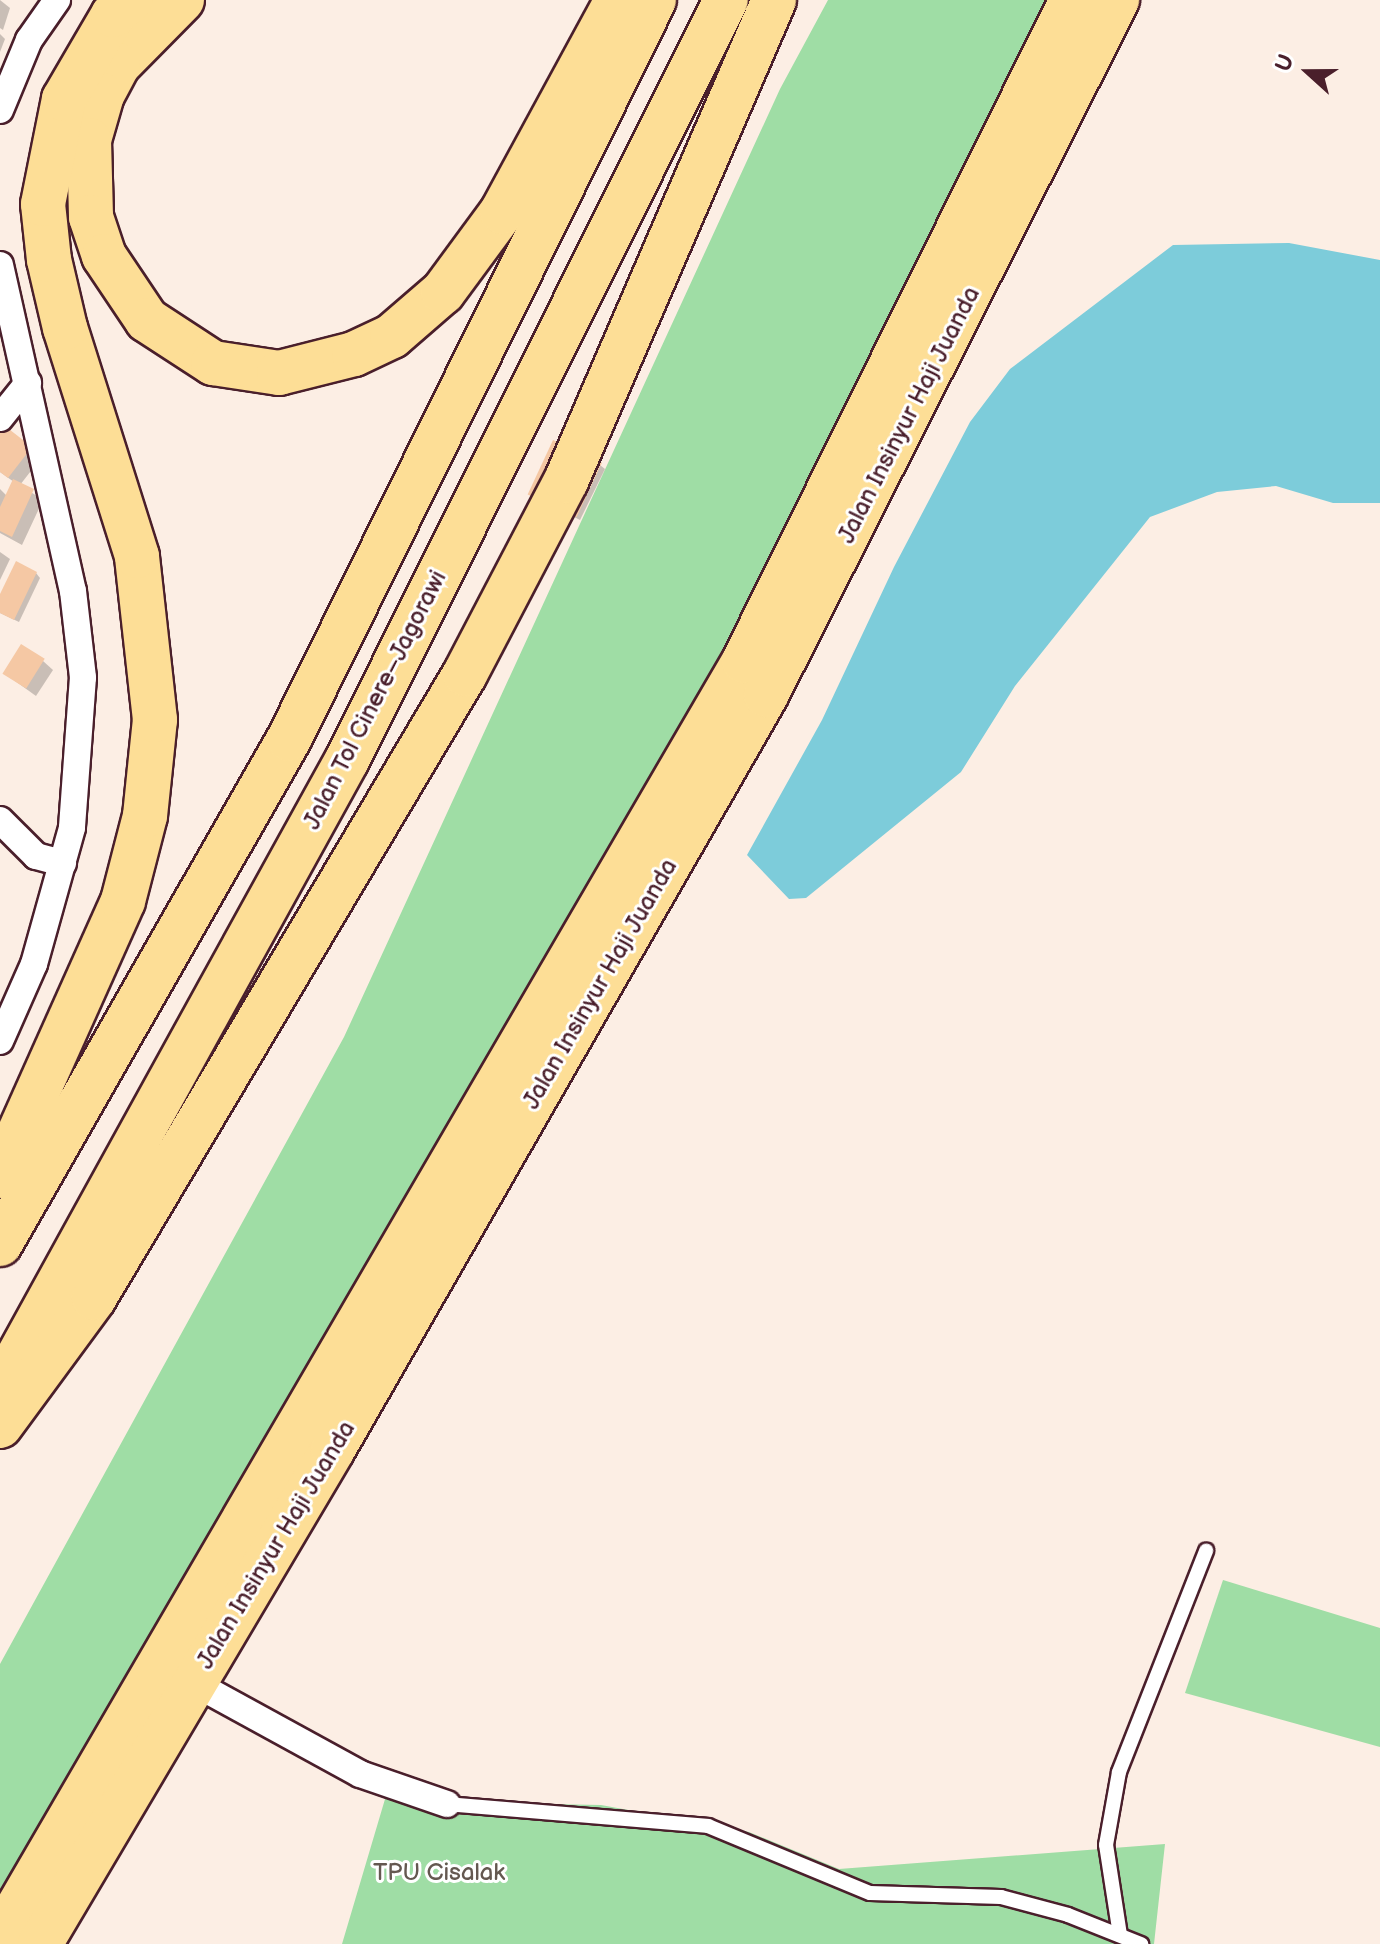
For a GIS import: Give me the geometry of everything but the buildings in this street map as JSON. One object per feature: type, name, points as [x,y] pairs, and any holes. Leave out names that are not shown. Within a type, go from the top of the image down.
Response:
[{"type":"highway","points":[[0,1176],[123,901],[145,816],[155,720],[137,556],[65,328],[49,260],[43,204],[64,99],[113,15],[130,0]]},
{"type":"highway","points":[[182,0],[118,65],[102,95],[89,140],[91,217],[110,267],[147,320],[213,363],[279,373],[354,354],[392,336],[443,292],[502,212],[617,0]]},
{"type":"highway","points":[[0,1244],[289,739],[654,0]]},
{"type":"highway","name":"Jalan Tol Cinere–Jagorawi","points":[[0,1389],[347,760],[726,0]]},
{"type":"highway","points":[[0,1426],[94,1298],[465,674],[566,481],[774,0]]},
{"type":"highway","name":"Jalan Insinyur Haji Juanda","points":[[40,1944],[194,1683],[316,1440],[744,661],[1072,0]]},
{"type":"highway","name":"Jalan Insinyur Haji Juanda","points":[[0,1938],[316,1440],[766,695],[1117,0]]},
{"type":"street","points":[[0,110],[29,40],[57,0]]},
{"type":"street","points":[[0,265],[80,629],[78,778],[63,863],[34,964],[0,1041]]},
{"type":"street","points":[[0,418],[28,383]]},
{"type":"street","points":[[0,820],[36,856],[63,863]]},
{"type":"street","points":[[194,1683],[360,1774],[447,1804]]},
{"type":"lane","points":[[1120,1935],[1106,1845],[1119,1772],[1206,1551]]},
{"type":"lane","points":[[447,1804],[708,1826],[870,1893],[1001,1897],[1141,1944]]},
{"type":"green space","points":[[828,0],[1049,0],[696,717],[103,1727],[0,1892],[0,1664],[344,1037],[780,89]]},
{"type":"green space","points":[[1223,1580],[1380,1628],[1380,1747],[1185,1693]]},
{"type":"green space","name":"TPU Cisalak","points":[[388,1789],[447,1802],[601,1805],[749,1832],[839,1869],[1165,1844],[1154,1944],[342,1944]]},
{"type":"water","points":[[1289,243],[1380,260],[1380,503],[1333,503],[1276,486],[1217,492],[1150,517],[1015,686],[961,772],[806,898],[789,899],[747,855],[822,720],[894,567],[970,422],[1010,369],[1173,245]]}]
